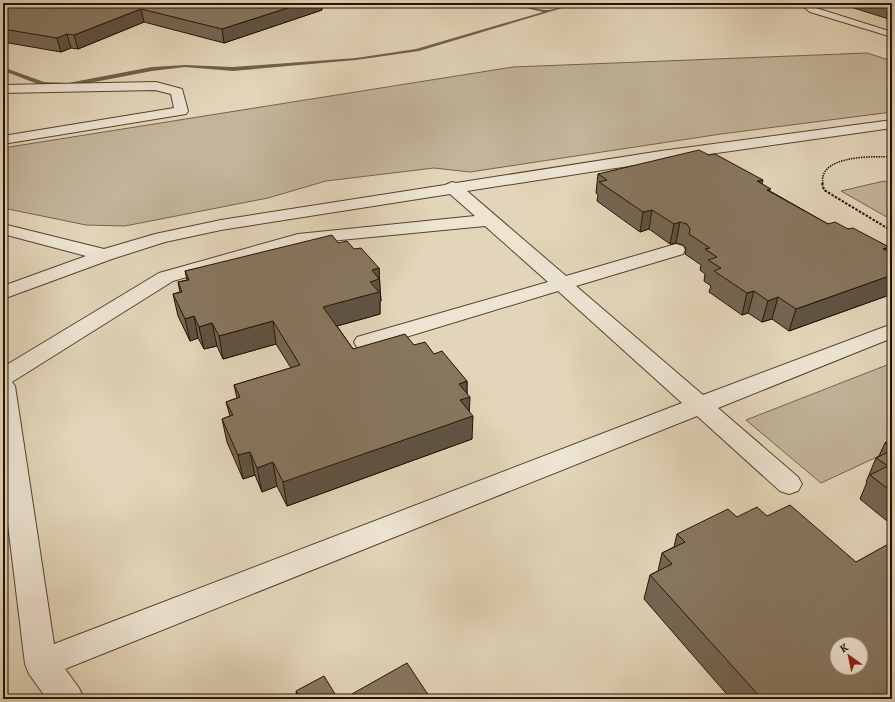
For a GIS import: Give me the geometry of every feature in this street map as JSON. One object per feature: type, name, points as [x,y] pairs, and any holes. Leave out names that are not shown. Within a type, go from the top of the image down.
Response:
[{"type":"street","points":[[3,89],[156,86],[177,92],[181,111],[3,140]]},
{"type":"street","points":[[3,293],[105,255],[161,238],[221,225],[452,187],[653,157],[892,124]]},
{"type":"street","points":[[452,187],[790,484]]},
{"type":"street","points":[[3,377],[166,277],[298,239],[488,220]]},
{"type":"street","points":[[3,229],[105,255]]},
{"type":"street","points":[[365,342],[676,250]]},
{"type":"street","points":[[41,664],[892,330]]},
{"type":"street","points":[[3,386],[41,664],[67,699]]},
{"type":"lane","points":[[809,3],[808,7],[813,10],[892,35]]},
{"type":"path","points":[[892,157],[862,157],[839,162],[825,170],[821,176],[821,183],[824,190],[892,231]]},
{"type":"shaded area","points":[[867,53],[892,61],[892,112],[721,134],[470,172],[434,168],[326,181],[268,198],[125,226],[86,225],[3,208],[3,148],[513,67]]},
{"type":"shaded area","points":[[884,181],[892,185],[892,220],[841,191]]},
{"type":"shaded area","points":[[892,363],[892,450],[821,483],[746,420]]},
{"type":"building","points":[[3,3],[303,3],[222,29],[141,9],[74,35],[67,34],[57,38],[3,29]]},
{"type":"building","points":[[699,150],[709,155],[715,154],[763,180],[757,181],[771,189],[767,190],[828,224],[835,222],[848,229],[853,228],[889,247],[883,249],[892,253],[892,275],[796,309],[778,297],[768,301],[754,291],[747,293],[714,271],[721,268],[708,260],[717,257],[705,249],[710,248],[689,234],[690,229],[687,224],[680,222],[674,224],[652,210],[643,212],[599,182],[607,180],[598,174]]},
{"type":"building","points":[[332,235],[338,243],[347,241],[354,249],[361,248],[379,268],[372,270],[379,279],[370,282],[379,292],[323,307],[353,349],[405,334],[414,345],[425,342],[434,354],[442,351],[467,381],[459,384],[470,397],[460,400],[473,416],[283,482],[273,462],[257,468],[250,452],[238,455],[222,419],[233,415],[226,402],[240,397],[234,385],[300,365],[273,321],[219,336],[212,323],[199,327],[194,316],[185,319],[173,294],[182,292],[178,282],[189,280],[185,271]]},
{"type":"building","points":[[892,439],[892,448],[885,443]]},
{"type":"building","points":[[892,450],[892,492],[870,475],[888,466],[876,458]]},
{"type":"building","points":[[790,505],[856,562],[892,542],[892,699],[762,699],[650,575],[672,564],[662,553],[685,542],[677,534],[728,509],[737,517],[757,507],[767,516]]},
{"type":"building","points":[[407,663],[431,699],[343,699]]},
{"type":"building","points":[[324,676],[338,699],[301,699],[296,691]]},
{"type":"waterway","points":[[507,3],[545,11]]},
{"type":"waterway","points":[[3,65],[6,70],[43,84],[68,85],[152,69],[185,66],[233,69],[356,59],[417,50],[577,3]]}]
